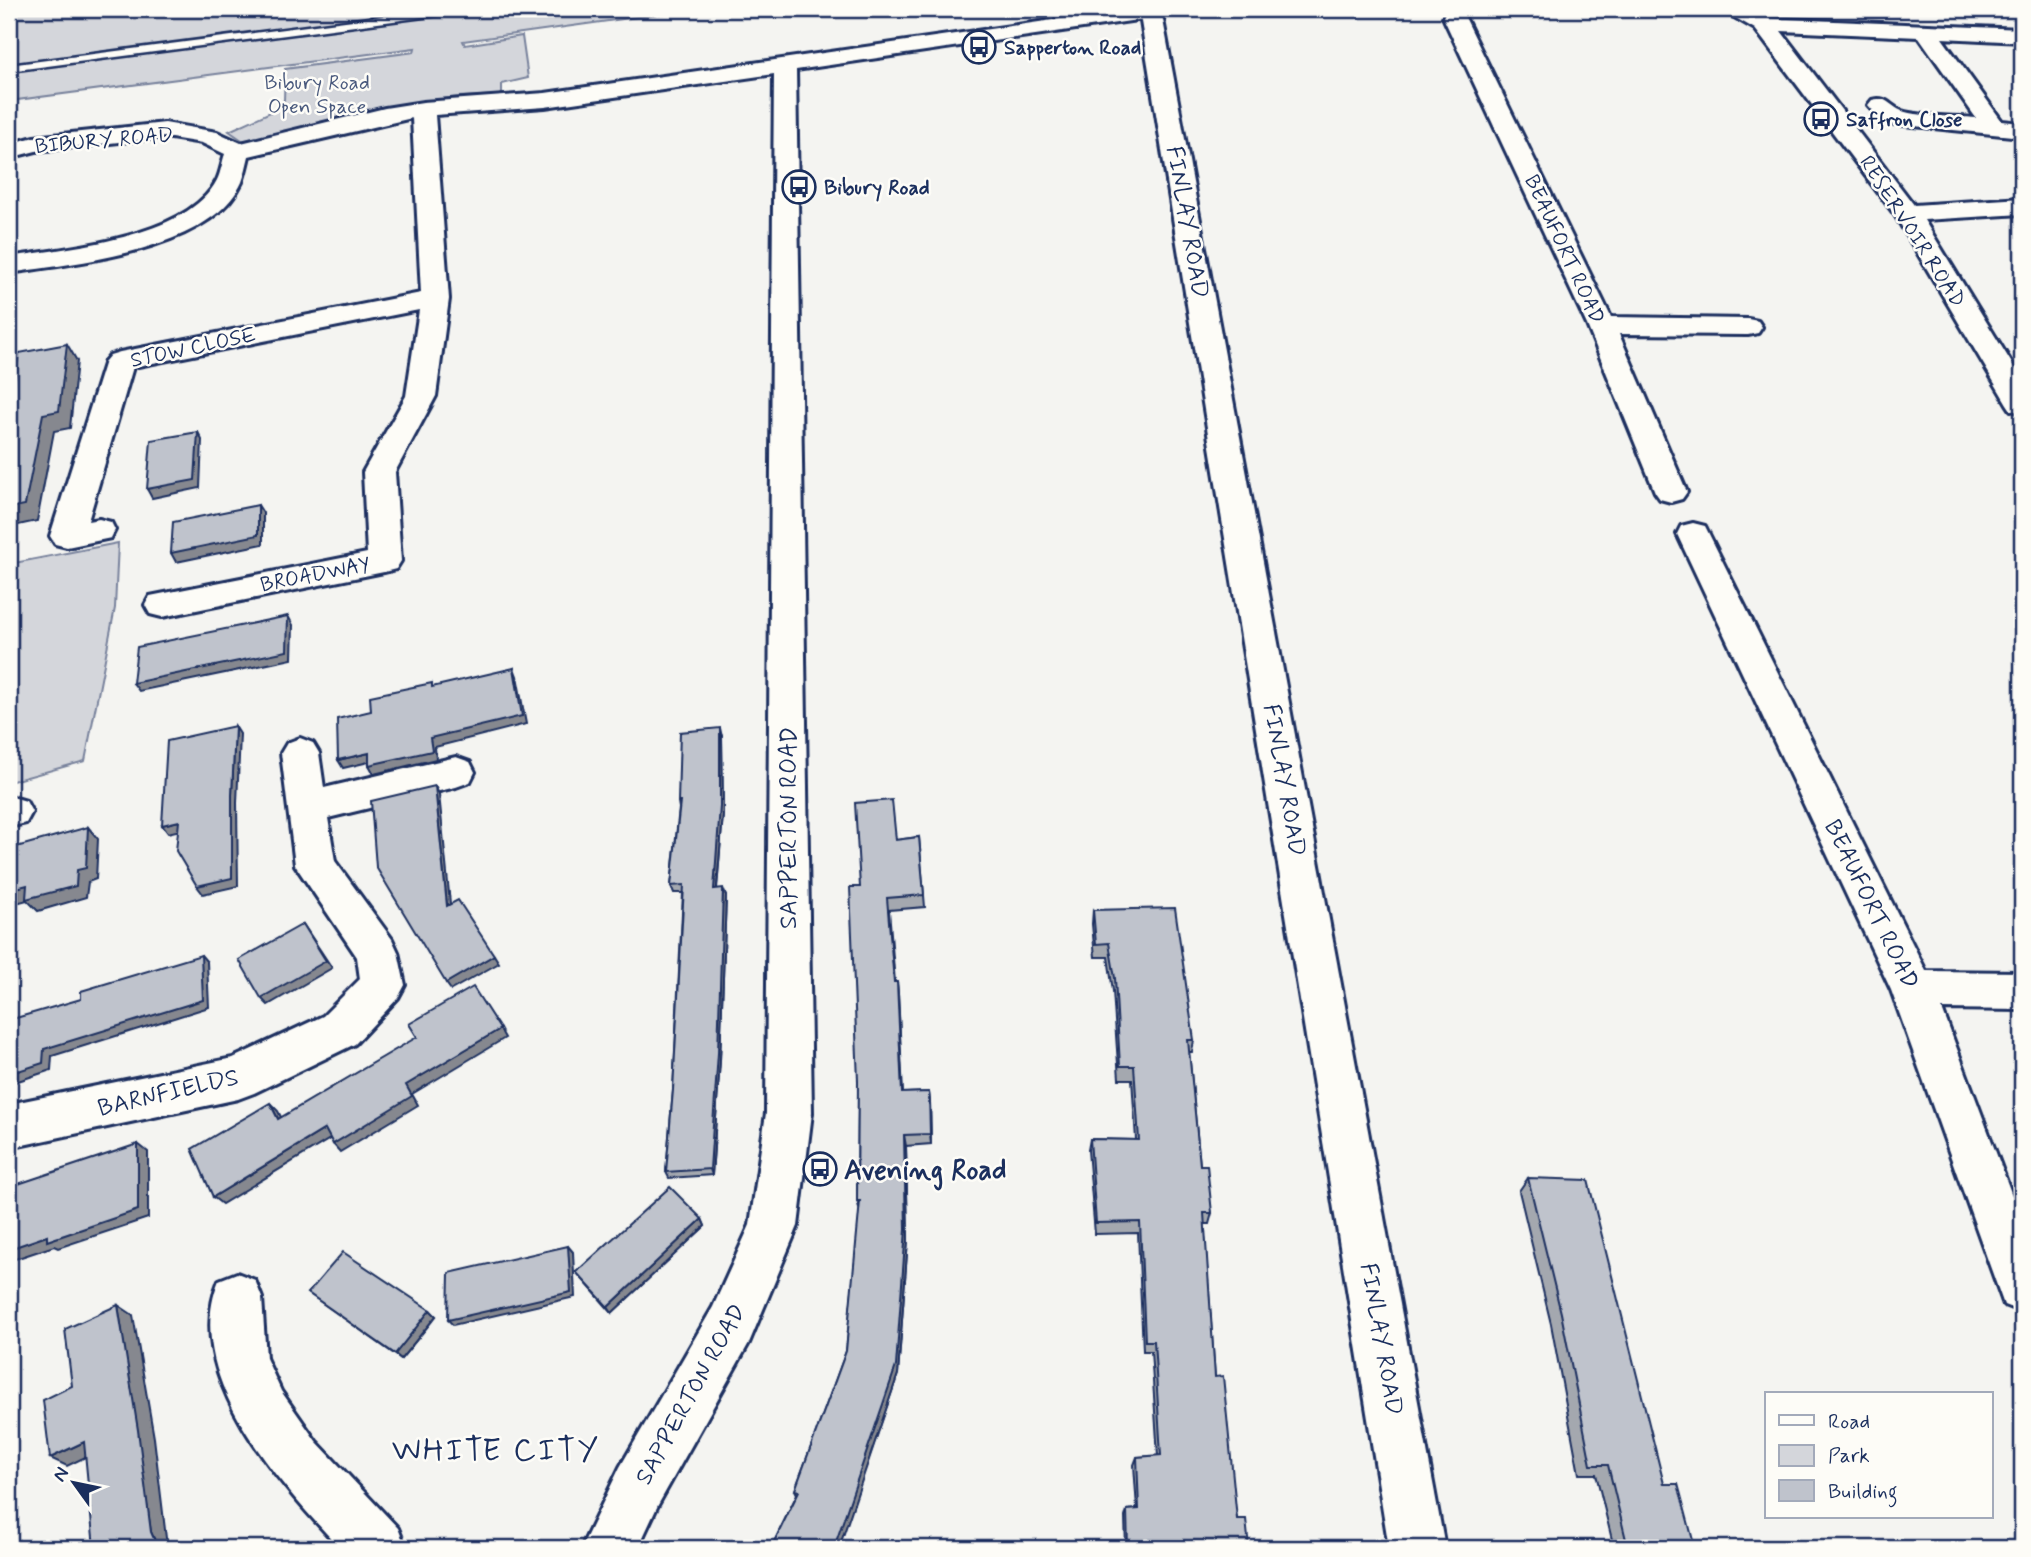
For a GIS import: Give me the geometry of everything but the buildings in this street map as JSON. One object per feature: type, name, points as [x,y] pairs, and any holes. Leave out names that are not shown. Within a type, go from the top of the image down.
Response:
[{"type":"main road","name":"RESERVOIR ROAD","points":[[1734,9],[1763,24],[1907,213],[2022,404]]},
{"type":"main road","points":[[9,265],[144,240],[179,226],[209,209],[227,190],[236,162],[385,115],[423,109],[545,100],[1151,10]]},
{"type":"main road","name":"FINLAY ROAD","points":[[1151,10],[1417,1548]]},
{"type":"main road","name":"BEAUFORT ROAD","points":[[1448,11],[1601,325],[1671,492]]},
{"type":"main road","points":[[1763,24],[2022,35]]},
{"type":"main road","points":[[1927,33],[1996,128]]},
{"type":"main road","name":"SAPPERTON ROAD","points":[[609,1548],[639,1486],[731,1325],[774,1226],[789,1113],[785,66]]},
{"type":"main road","points":[[1880,105],[1894,117],[2022,130]]},
{"type":"main road","name":"BROADWAY","points":[[162,604],[384,561],[379,472],[421,396],[435,299],[423,109]]},
{"type":"main road","name":"BIBURY ROAD","points":[[9,151],[34,144],[165,130],[208,137],[236,162]]},
{"type":"main road","points":[[1907,213],[2022,206]]},
{"type":"main road","name":"STOW CLOSE","points":[[99,530],[66,536],[120,361],[435,299]]},
{"type":"main road","points":[[1601,325],[1748,327]]},
{"type":"main road","name":"BEAUFORT ROAD","points":[[1693,534],[1913,990],[2022,1287]]},
{"type":"main road","name":"BARNFIELDS","points":[[9,1126],[238,1078],[339,1030],[383,985],[377,952],[315,864],[300,753]]},
{"type":"main road","points":[[307,808],[456,772]]},
{"type":"main road","points":[[1913,990],[2022,991]]},
{"type":"main road","points":[[237,1298],[239,1357],[266,1417],[329,1497],[378,1548]]},
{"type":"lane","points":[[9,68],[420,11],[462,9]]},
{"type":"green space","name":"Bibury Road Open Space","points":[[9,9],[695,9],[463,41],[465,45],[522,36],[528,78],[502,84],[502,95],[458,97],[388,107],[251,141],[242,140],[229,131],[275,110],[284,100],[285,69],[414,52],[415,48],[9,101]]},
{"type":"green space","points":[[118,543],[115,608],[85,761],[9,782],[9,564]]},
{"type":"place","name":"Sapperton Road","points":[[979,47]]},
{"type":"place","name":"Saffron Close","points":[[1821,119]]},
{"type":"place","name":"Bibury Road","points":[[799,187]]},
{"type":"place","name":"Avening Road","points":[[820,1169]]},
{"type":"district","name":"WHITE CITY","points":[[496,1449]]}]
